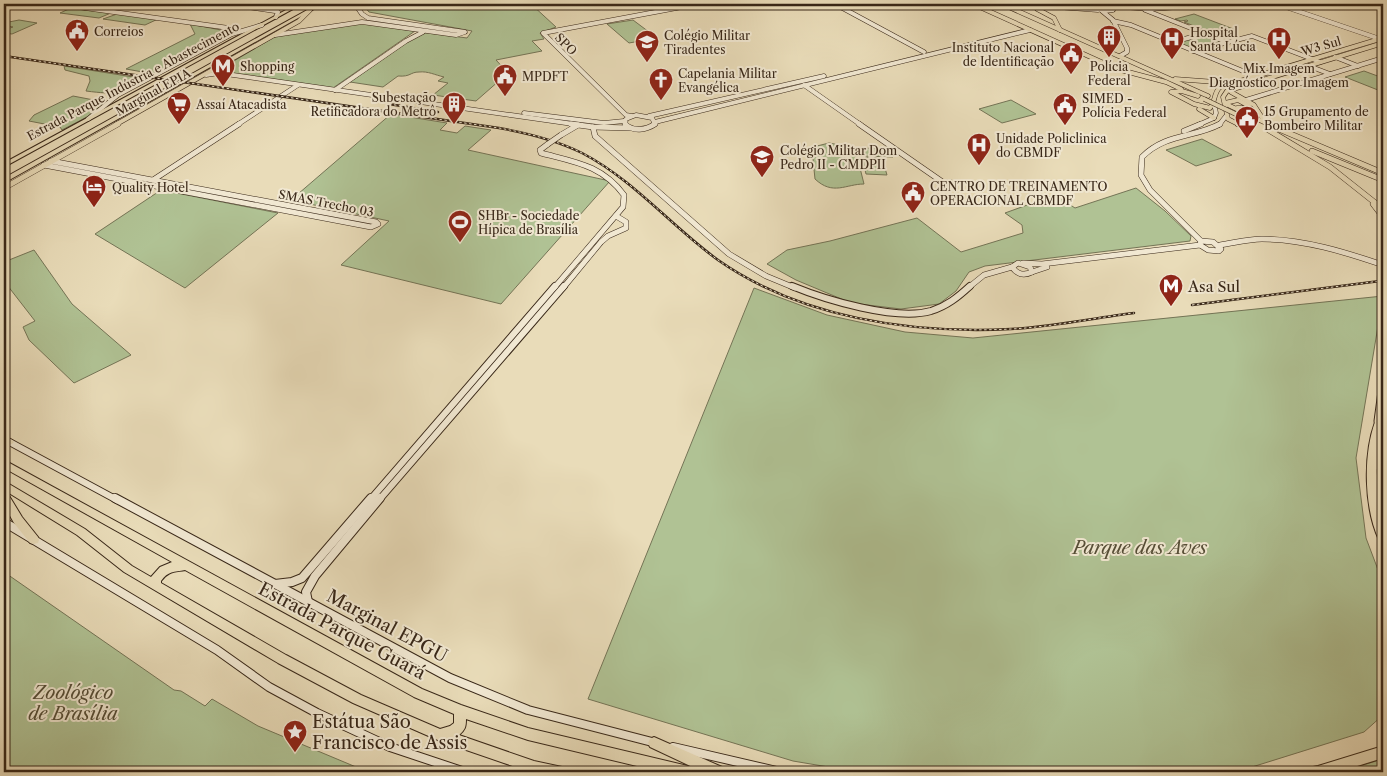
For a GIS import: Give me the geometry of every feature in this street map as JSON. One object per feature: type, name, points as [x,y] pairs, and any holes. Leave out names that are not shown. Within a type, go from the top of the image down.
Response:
[{"type":"highway","name":"Estrada Parque Indústria e Abastecimento","points":[[4,164],[299,4]]},
{"type":"highway","name":"Estrada Parque Indústria e Abastecimento","points":[[4,181],[321,4]]},
{"type":"highway","points":[[187,65],[186,68],[190,70],[205,68]]},
{"type":"highway","points":[[140,111],[162,93]]},
{"type":"highway","points":[[1383,413],[1377,426],[1373,449],[1374,493],[1383,536]]},
{"type":"highway","name":"Estrada Parque Guará","points":[[4,464],[418,693],[460,711],[528,734],[688,772]]},
{"type":"highway","points":[[4,485],[59,517],[128,569],[282,659],[357,699],[440,735],[534,767],[558,772]]},
{"type":"highway","points":[[4,497],[18,520],[34,540]]},
{"type":"highway","points":[[156,585],[155,580],[163,569],[175,565],[186,566]]},
{"type":"highway","points":[[440,735],[453,732],[460,726],[460,711]]},
{"type":"highway","points":[[654,742],[717,772]]},
{"type":"highway","points":[[1318,772],[1383,752]]},
{"type":"main road","points":[[973,4],[1029,28],[1037,29]]},
{"type":"main road","points":[[1002,4],[1157,73],[1291,142],[1330,167],[1369,198],[1380,208],[1383,217]]},
{"type":"main road","points":[[1016,4],[1012,6],[1016,10]]},
{"type":"main road","points":[[1043,5],[1037,9],[1054,18],[1060,30]]},
{"type":"main road","name":"Marginal EPIA","points":[[4,188],[275,35],[299,21],[310,10]]},
{"type":"main road","points":[[989,11],[1039,35],[1128,73],[1161,81],[1199,94]]},
{"type":"main road","points":[[1030,30],[1058,24]]},
{"type":"main road","points":[[1046,38],[1053,33],[1065,32]]},
{"type":"main road","points":[[1022,33],[1039,35]]},
{"type":"main road","name":"W3 Sul","points":[[1233,88],[1335,58],[1380,39]]},
{"type":"main road","name":"W3 Sul","points":[[1214,92],[1220,87],[1263,73],[1348,48],[1356,49],[1380,39]]},
{"type":"main road","points":[[1298,63],[1308,66]]},
{"type":"main road","points":[[1157,73],[1174,78],[1237,82]]},
{"type":"main road","points":[[1263,73],[1270,77]]},
{"type":"main road","points":[[1161,81],[1168,94],[1208,112],[1214,118]]},
{"type":"main road","points":[[1206,85],[1214,92],[1214,103],[1210,108],[1202,107],[1171,92],[1180,90],[1199,94],[1192,86],[1206,85]]},
{"type":"main road","points":[[1233,88],[1232,93],[1256,107],[1260,116],[1267,124]]},
{"type":"main road","points":[[1233,88],[1224,93],[1227,105],[1226,116],[1230,121],[1238,124],[1248,124],[1246,118]]},
{"type":"main road","points":[[1206,98],[1227,105],[1383,173]]},
{"type":"main road","points":[[1291,142],[1383,180]]},
{"type":"main road","points":[[1377,426],[1383,384]]},
{"type":"street","points":[[56,4],[90,9],[98,7],[232,27],[236,30],[232,34]]},
{"type":"street","points":[[85,4],[142,16],[250,28]]},
{"type":"street","points":[[229,4],[277,11],[276,17]]},
{"type":"street","points":[[256,4],[283,7],[299,4]]},
{"type":"street","points":[[275,35],[362,22],[456,35],[465,32],[368,18],[362,14],[355,4]]},
{"type":"street","name":"SPO","points":[[625,118],[543,34],[698,4]]},
{"type":"street","points":[[835,4],[924,52]]},
{"type":"street","points":[[1016,4],[1113,10],[1128,8]]},
{"type":"street","points":[[1098,9],[1101,5],[1142,8],[1221,4]]},
{"type":"street","points":[[1277,4],[1311,14]]},
{"type":"street","points":[[1284,4],[1380,39]]},
{"type":"street","points":[[260,8],[266,5]]},
{"type":"street","points":[[1110,6],[1113,10]]},
{"type":"street","points":[[1142,8],[1226,42]]},
{"type":"street","points":[[1098,9],[1113,21],[1173,42],[1255,76]]},
{"type":"street","points":[[1113,10],[1111,13],[1113,21],[1128,50],[1118,55]]},
{"type":"street","points":[[142,16],[148,14]]},
{"type":"street","points":[[88,119],[118,95],[232,34],[262,24]]},
{"type":"street","points":[[335,90],[418,31],[418,27],[425,26]]},
{"type":"street","points":[[510,114],[544,114],[609,123],[632,116],[649,116],[708,104],[1025,28]]},
{"type":"street","points":[[206,75],[219,74],[593,127],[647,128],[655,122],[713,107],[1030,30]]},
{"type":"street","points":[[1359,31],[1380,39]]},
{"type":"street","points":[[1173,42],[1203,33]]},
{"type":"street","points":[[1193,51],[1251,36],[1320,62]]},
{"type":"street","points":[[966,42],[971,45]]},
{"type":"street","points":[[1126,46],[1133,49]]},
{"type":"street","points":[[941,48],[947,51]]},
{"type":"street","points":[[1335,58],[1358,66]]},
{"type":"street","points":[[1246,100],[1383,58]]},
{"type":"street","points":[[892,60],[892,62],[897,63]]},
{"type":"street","points":[[1308,66],[1330,74]]},
{"type":"street","points":[[214,70],[219,74]]},
{"type":"street","points":[[832,74],[837,77]]},
{"type":"street","points":[[794,83],[794,85],[798,86]]},
{"type":"street","points":[[807,84],[941,178]]},
{"type":"street","points":[[147,184],[298,85]]},
{"type":"street","points":[[1208,250],[1197,236],[1160,202],[1141,175],[1142,157],[1145,154],[1160,143],[1214,118],[1216,113],[1214,103]]},
{"type":"street","points":[[708,104],[713,107]]},
{"type":"street","points":[[540,119],[544,114]]},
{"type":"street","points":[[649,116],[655,122]]},
{"type":"street","points":[[1179,135],[1214,127],[1222,123],[1226,116]]},
{"type":"street","points":[[625,118],[625,125],[630,128]]},
{"type":"street","points":[[272,584],[284,584],[302,578],[609,224],[619,218],[625,200],[623,192],[618,185],[608,177],[580,162],[541,153],[540,150],[578,125]]},
{"type":"street","points":[[593,127],[595,136],[729,254],[766,276],[811,294],[840,303],[877,310],[901,313],[921,312],[942,307],[961,296],[978,278],[992,272],[1014,270],[1024,274],[1045,268],[1113,258],[1195,249],[1219,251],[1222,249],[1220,245]]},
{"type":"street","name":"SMAS Trecho 03","points":[[44,165],[147,184],[206,192],[376,222],[378,224],[371,228],[206,192],[153,180],[51,161]]},
{"type":"street","points":[[57,167],[64,163]]},
{"type":"street","points":[[308,602],[306,592],[315,576],[454,410],[509,351],[601,242],[624,229],[627,225],[619,218]]},
{"type":"street","points":[[609,224],[611,231],[617,232]]},
{"type":"street","points":[[1197,236],[1220,245],[1261,239],[1281,240],[1314,246],[1383,264]]},
{"type":"street","points":[[1014,270],[1015,264],[1042,264],[1208,241]]},
{"type":"street","points":[[1023,263],[1030,267],[1032,272]]},
{"type":"street","name":"Marginal EPGU","points":[[5,441],[450,678],[519,706],[564,721],[781,772]]},
{"type":"street","points":[[4,522],[217,650],[269,687],[316,713],[390,747],[464,772]]},
{"type":"green space","points":[[362,4],[531,4],[556,27],[540,33],[544,39],[532,41],[542,51],[496,60],[508,73],[476,101],[433,95],[448,83],[438,81],[444,77],[425,72],[398,76],[383,87],[350,82],[422,32],[467,38],[472,31],[369,12]]},
{"type":"green space","points":[[71,8],[111,13],[99,18],[60,13]]},
{"type":"green space","points":[[117,14],[158,19],[145,25],[103,19]]},
{"type":"green space","points":[[1194,14],[1236,30],[1231,32],[1233,33],[1219,36],[1212,33],[1213,31],[1209,32],[1184,22],[1187,20],[1175,19]]},
{"type":"green space","points":[[19,20],[37,23],[12,34],[4,33],[4,30],[13,27],[4,25],[4,23]]},
{"type":"green space","points":[[633,20],[657,38],[629,43],[607,24]]},
{"type":"green space","points":[[360,23],[415,31],[333,88],[217,71],[276,36]]},
{"type":"green space","points":[[190,24],[231,32],[154,74],[126,69],[195,34]]},
{"type":"green space","points":[[1203,33],[1226,42],[1193,51],[1175,40]]},
{"type":"green space","points":[[64,66],[146,79],[117,92],[86,91],[90,81],[89,76],[65,70]]},
{"type":"green space","points":[[1364,71],[1383,78],[1383,92],[1345,77]]},
{"type":"green space","points":[[73,96],[99,101],[103,104],[87,117],[62,130],[60,127],[29,121],[34,115]]},
{"type":"green space","points":[[1011,100],[1036,114],[1002,123],[979,109]]},
{"type":"green space","name":"SHBr - Sociedade Hípica de Brasília","points":[[391,114],[447,123],[440,130],[457,133],[465,126],[491,130],[468,150],[610,181],[501,304],[341,265],[389,221],[291,200]]},
{"type":"green space","points":[[1202,139],[1232,155],[1196,166],[1166,150]]},
{"type":"green space","points":[[829,143],[845,146],[856,152],[864,184],[834,188],[828,187],[815,179],[812,150],[817,146]]},
{"type":"green space","points":[[862,148],[891,149],[893,157],[863,156]]},
{"type":"green space","points":[[862,157],[882,158],[887,175],[866,174]]},
{"type":"green space","points":[[1136,188],[1165,211],[1191,236],[1190,241],[985,266],[969,272],[956,291],[939,304],[901,309],[851,303],[796,280],[767,264],[787,250],[830,241],[917,218],[961,252],[1023,233],[1022,225],[1005,213],[1055,195],[1075,208]]},
{"type":"green space","points":[[161,190],[278,213],[185,288],[95,234]]},
{"type":"green space","points":[[34,250],[72,304],[131,355],[74,383],[29,340],[23,327],[35,321],[4,281],[4,262]]},
{"type":"green space","name":"Parque das Aves","points":[[754,288],[827,315],[905,332],[973,338],[1383,296],[1356,458],[1366,538],[1383,583],[1383,715],[1364,732],[1236,772],[858,772],[793,761],[588,699]]},
{"type":"green space","name":"Zoológico de Brasília","points":[[4,572],[174,690],[181,691],[205,706],[212,699],[258,726],[368,772],[4,772]]},
{"type":"green space","points":[[1383,759],[1383,772],[1340,772]]},
{"type":"railway","points":[[4,56],[499,128],[552,141],[582,153],[619,176],[701,247],[750,280],[785,296],[821,309],[858,318],[896,325],[973,330],[1042,326],[1134,313]]},
{"type":"railway","points":[[389,104],[438,112]]},
{"type":"railway","points":[[1192,305],[1380,281]]},
{"type":"place","name":"Correios","points":[[77,52]]},
{"type":"place","name":"Polícia Federal","points":[[1109,58]]},
{"type":"place","name":"Hospital Santa Lúcia","points":[[1172,60]]},
{"type":"place","name":"Mix Imagem Diagnóstico por Imagem","points":[[1279,60]]},
{"type":"place","name":"Colégio Militar Tiradentes","points":[[647,63]]},
{"type":"place","name":"Instituto Nacional de Identificação","points":[[1071,75]]},
{"type":"place","name":"Shopping","points":[[223,87]]},
{"type":"place","name":"MPDFT","points":[[505,97]]},
{"type":"place","name":"Capelania Militar Evangélica","points":[[661,101]]},
{"type":"place","name":"Assaí Atacadista","points":[[179,125]]},
{"type":"place","name":"Subestação Retificadora do Metrô","points":[[454,125]]},
{"type":"place","name":"SIMED - Polícia Federal","points":[[1065,126]]},
{"type":"place","name":"15 Grupamento de Bombeiro Militar","points":[[1247,139]]},
{"type":"place","name":"Unidade Policlinica do CBMDF","points":[[979,166]]},
{"type":"place","name":"Colégio Militar Dom Pedro II - CMDPII","points":[[762,178]]},
{"type":"place","name":"Quality Hotel","points":[[94,208]]},
{"type":"place","name":"CENTRO DE TREINAMENTO OPERACIONAL CBMDF","points":[[913,214]]},
{"type":"place","name":"SHBr - Sociedade Hípica de Brasília","points":[[460,243]]},
{"type":"place","name":"Asa Sul","points":[[1171,307]]},
{"type":"place","name":"Estátua São Francisco de Assis","points":[[295,753]]}]
